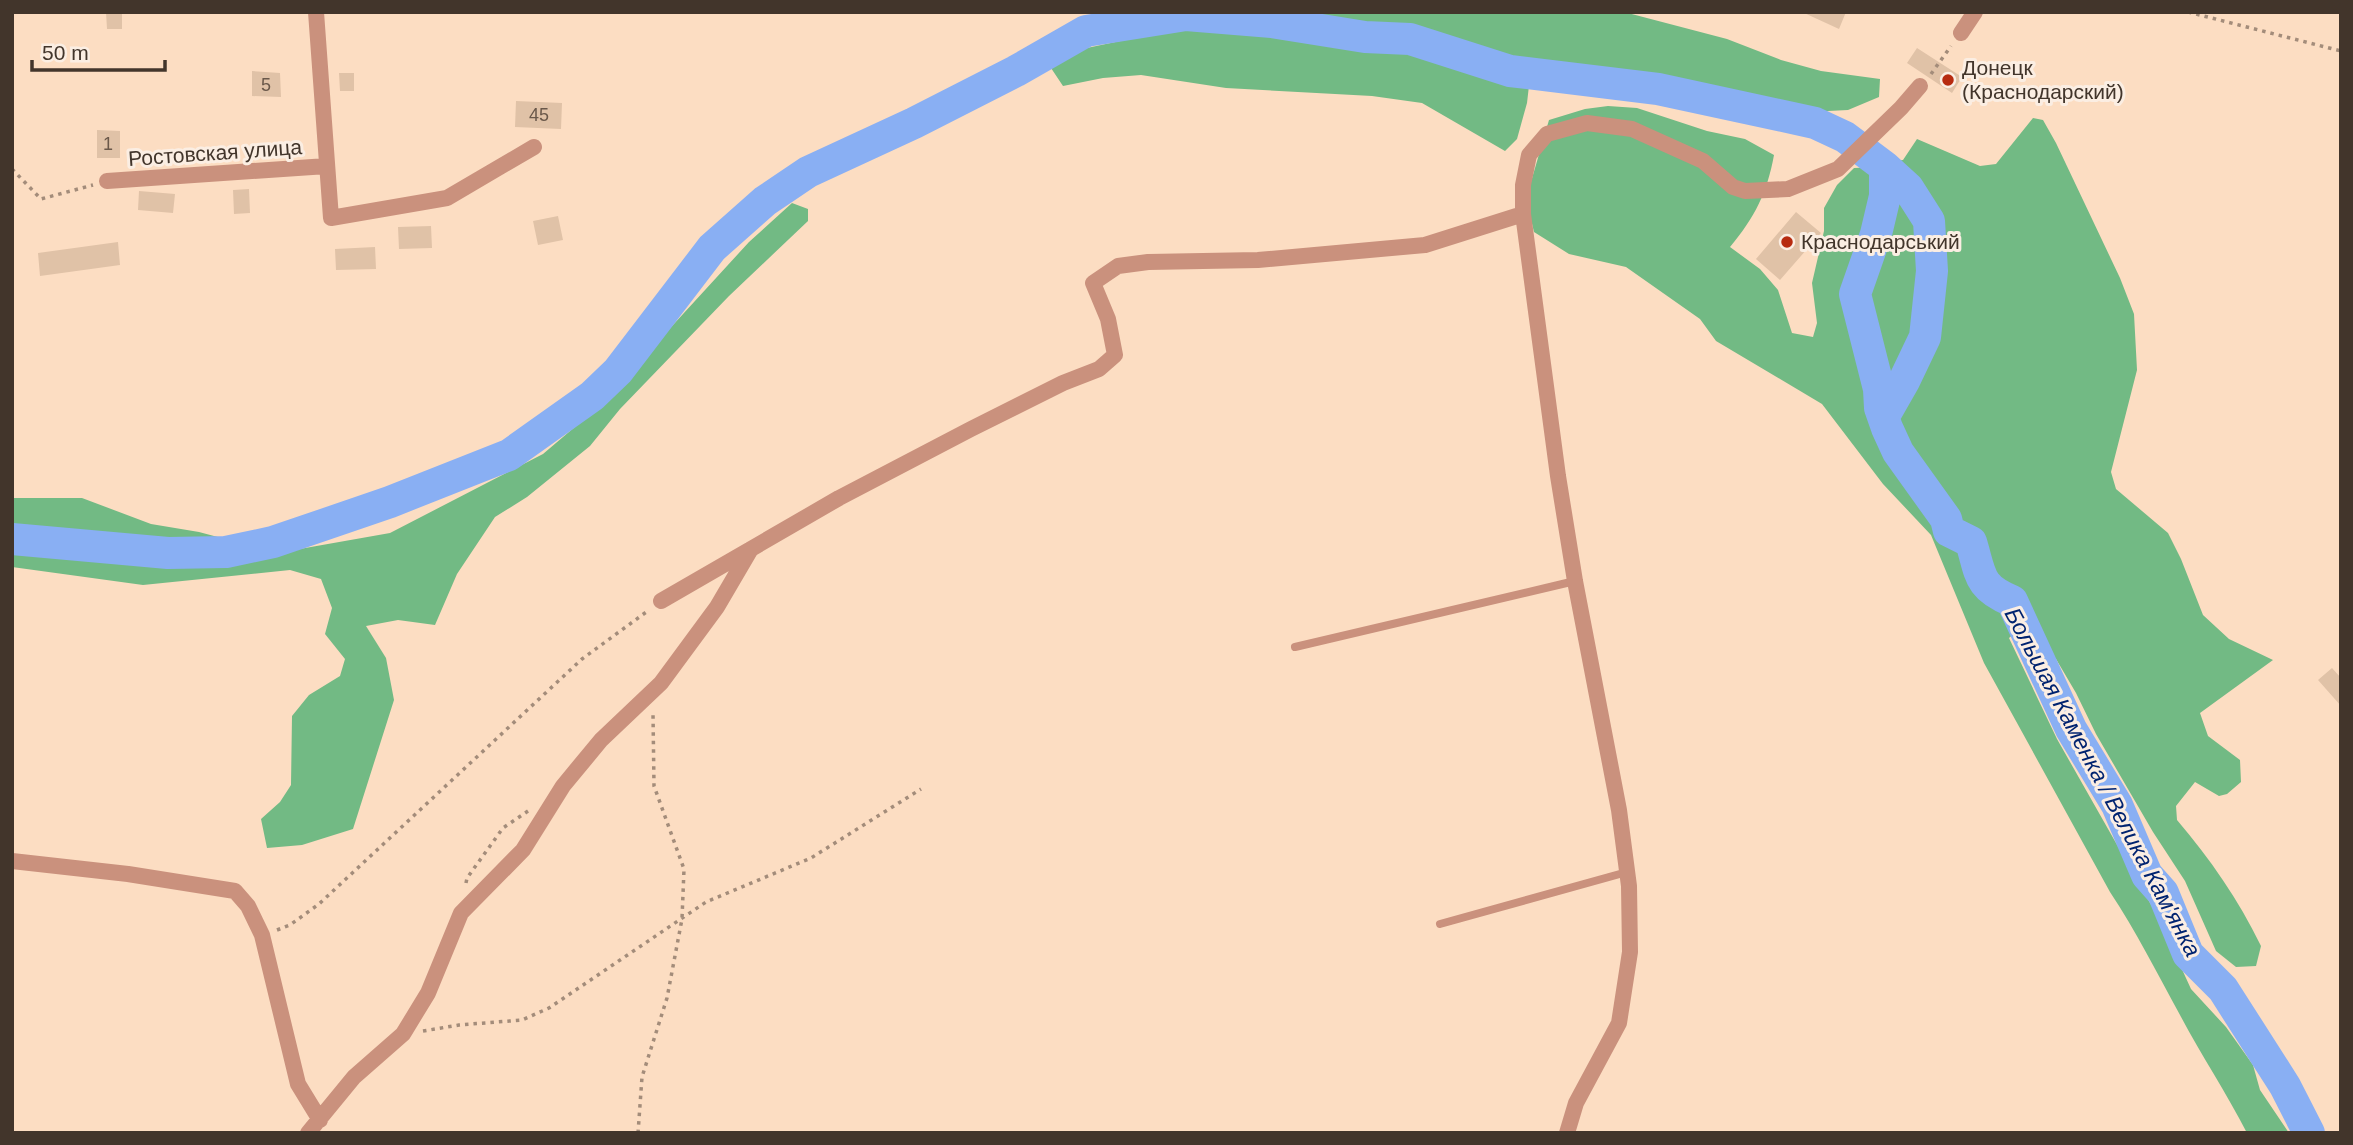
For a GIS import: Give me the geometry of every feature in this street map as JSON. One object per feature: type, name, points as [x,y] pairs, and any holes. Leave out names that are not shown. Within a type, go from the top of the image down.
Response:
[{"type":"street","points":[[316,12],[331,218],[447,198],[534,147]]},
{"type":"street","points":[[1961,33],[1975,12]]},
{"type":"street","points":[[1567,1133],[1576,1103],[1619,1023],[1630,952],[1627,872],[1619,810],[1575,581],[1558,476],[1522,214],[1522,185],[1530,155],[1548,134],[1587,122],[1632,129],[1703,161],[1733,187],[1745,191],[1788,189],[1838,169],[1920,86]]},
{"type":"street","name":"Ростовская улица","points":[[107,181],[327,166]]},
{"type":"street","points":[[661,601],[839,498],[1063,383],[1099,369],[1115,355],[1108,318],[1093,283],[1118,266],[1148,262],[1258,260],[1425,245],[1522,214]]},
{"type":"street","points":[[308,1133],[354,1077],[403,1034],[428,993],[461,913],[523,850],[563,786],[601,740],[652,691],[717,607],[752,547]]},
{"type":"street","points":[[12,861],[128,874],[235,891],[248,906],[262,935],[298,1084],[320,1120]]},
{"type":"lane","points":[[1295,647],[1575,581]]},
{"type":"lane","points":[[1440,924],[1627,872]]},
{"type":"path","points":[[2188,12],[2341,51]]},
{"type":"path","points":[[1920,86],[1961,33]]},
{"type":"path","points":[[12,169],[41,199],[107,181]]},
{"type":"path","points":[[262,935],[290,925],[319,904],[582,659],[661,601]]},
{"type":"path","points":[[638,1133],[642,1077],[667,998],[682,919],[684,869],[654,786],[652,691]]},
{"type":"path","points":[[403,1034],[459,1025],[522,1020],[549,1008],[706,902],[811,858],[921,789]]},
{"type":"path","points":[[461,913],[467,878],[503,828],[533,807]]},
{"type":"green space","points":[[1146,12],[1624,12],[1727,39],[1781,60],[1821,71],[1880,79],[1879,97],[1848,110],[1808,112],[1654,74],[1610,78],[1531,68],[1527,103],[1517,139],[1505,151],[1422,103],[1372,96],[1226,88],[1141,75],[1103,78],[1063,86],[1051,68],[1063,53],[1144,36],[1149,24]]},
{"type":"green space","points":[[1608,106],[1637,108],[1707,131],[1745,139],[1774,155],[1759,204],[1730,247],[1760,269],[1778,290],[1792,333],[1813,337],[1817,323],[1812,283],[1824,231],[1824,208],[1837,185],[1854,168],[1903,160],[1917,139],[1980,166],[1996,164],[2033,118],[2043,120],[2120,278],[2134,314],[2137,370],[2111,472],[2116,489],[2168,533],[2203,615],[2229,639],[2273,660],[2200,713],[2208,736],[2240,760],[2241,782],[2227,794],[2219,796],[2195,782],[2176,806],[2177,820],[2223,880],[2261,946],[2256,966],[2236,967],[2216,951],[2185,881],[2096,734],[2056,659],[2022,627],[2009,638],[2057,739],[2158,917],[2191,989],[2226,1027],[2253,1065],[2260,1090],[2289,1133],[2247,1133],[1984,663],[1931,535],[1883,484],[1822,404],[1716,341],[1700,319],[1626,267],[1569,254],[1534,232],[1526,199],[1549,120],[1585,109]],"holes":[[[1885,168],[1911,192],[1929,222],[1930,299],[1923,339],[1884,415],[1880,408],[1879,389],[1855,294],[1876,234],[1885,196]]]},
{"type":"green space","points":[[1898,194],[1912,209],[1925,240],[1919,326],[1898,373],[1887,386],[1873,341],[1867,309],[1867,288],[1887,213]]},
{"type":"green space","points":[[792,203],[808,209],[808,221],[729,296],[620,409],[590,446],[527,497],[495,517],[457,574],[435,625],[398,620],[366,626],[386,658],[394,700],[353,829],[302,845],[267,848],[261,819],[280,802],[291,785],[292,716],[309,695],[340,676],[345,659],[325,634],[332,608],[321,579],[290,570],[143,585],[12,567],[12,498],[82,498],[151,524],[199,532],[277,553],[390,533],[543,454],[596,409],[749,242]]},
{"type":"building","points":[[106,12],[122,12],[122,29],[107,29]]},
{"type":"building","points":[[1802,12],[1846,12],[1839,29]]},
{"type":"building","points":[[1917,48],[1962,77],[1952,93],[1907,63]]},
{"type":"building","points":[[252,71],[280,73],[281,97],[252,96]]},
{"type":"building","points":[[339,73],[354,73],[354,91],[340,91]]},
{"type":"building","points":[[516,101],[562,103],[561,129],[515,127]]},
{"type":"building","points":[[97,130],[120,131],[120,158],[97,158]]},
{"type":"building","points":[[249,189],[250,213],[234,214],[233,190]]},
{"type":"building","points":[[139,191],[175,194],[173,213],[138,210]]},
{"type":"building","points":[[1796,212],[1821,233],[1780,280],[1756,259]]},
{"type":"building","points":[[558,216],[563,240],[538,245],[533,221]]},
{"type":"building","points":[[431,226],[432,248],[399,249],[398,227]]},
{"type":"building","points":[[118,242],[120,265],[40,276],[38,253]]},
{"type":"building","points":[[375,247],[376,269],[336,270],[335,249]]},
{"type":"building","points":[[2332,668],[2341,678],[2341,706],[2318,680]]},
{"type":"waterway","name":"Большая Каменка / Велика Кам'янка","points":[[12,539],[168,553],[226,552],[273,542],[390,502],[509,455],[592,396],[618,371],[712,248],[765,201],[808,172],[914,123],[1016,71],[1086,31],[1186,15],[1272,22],[1365,37],[1410,39],[1510,71],[1658,89],[1815,123],[1845,137],[1908,188],[1929,221],[1932,271],[1925,337],[1884,416]]},
{"type":"waterway","name":"Большая Каменка / Велика Кам'янка","points":[[1885,167],[1885,196],[1876,234],[1855,294],[1879,389],[1880,408],[1887,428],[1898,452],[1946,519],[1949,531],[1971,542],[1982,579],[1993,591],[2012,601],[2071,729],[2117,805],[2147,875],[2163,893],[2188,954],[2223,989],[2285,1086],[2309,1133]]},
{"type":"place","name":"Донецк (Краснодарский)","points":[[1948,80]]},
{"type":"place","name":"Краснодарський","points":[[1787,242]]}]
